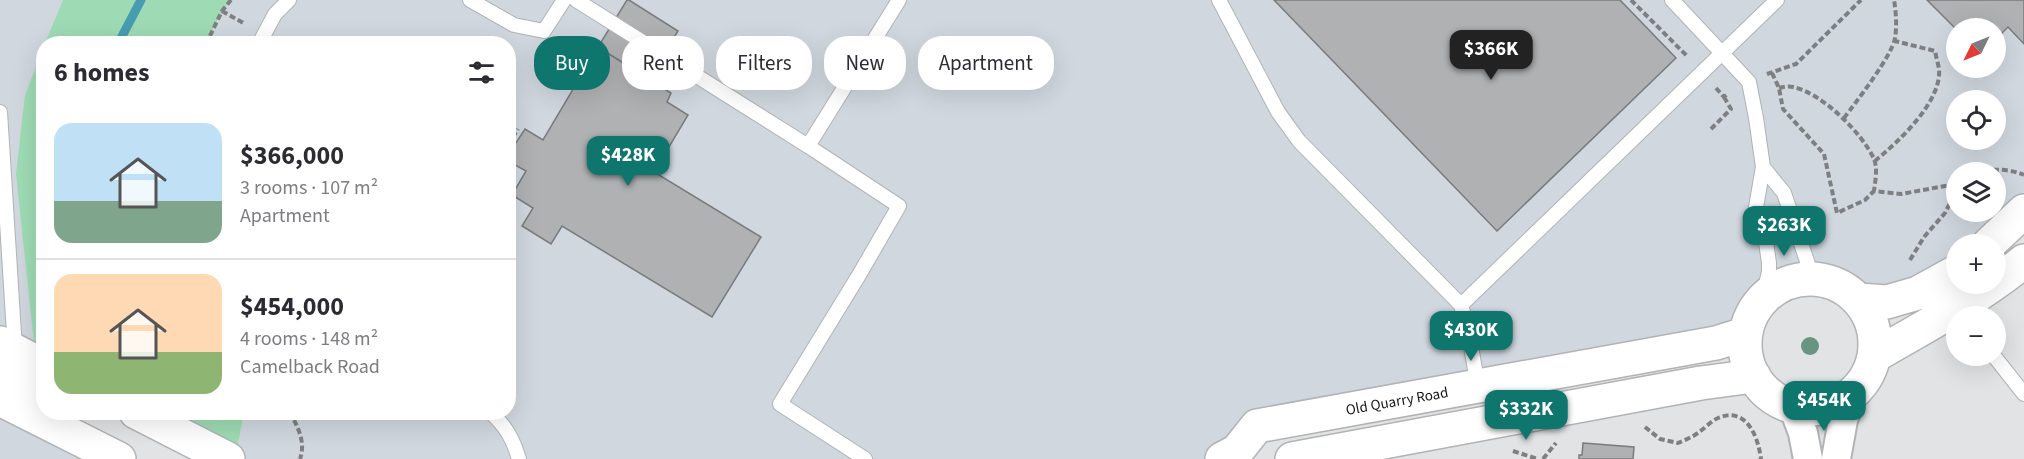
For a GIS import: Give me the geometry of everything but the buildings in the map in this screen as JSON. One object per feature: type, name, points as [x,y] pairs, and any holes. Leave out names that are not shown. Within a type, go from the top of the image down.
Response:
[{"type":"street","points":[[2000,234],[2024,211]]},
{"type":"street","points":[[1968,306],[2024,261]]},
{"type":"street","points":[[1858,300],[1887,302],[1918,293],[1946,278]]},
{"type":"street","points":[[1836,459],[1843,420],[1852,394],[1867,375],[1874,356],[1874,336],[1869,317],[1858,300],[1842,288],[1824,280],[1813,279],[1787,283],[1775,289],[1762,300],[1751,316],[1745,334],[1745,350],[1754,376],[1763,388],[1777,400],[1793,406],[1814,409],[1833,405],[1852,394]]},
{"type":"street","points":[[1874,356],[1946,320]]},
{"type":"street","name":"Old Quarry Road","points":[[1240,456],[1257,426],[1716,343],[1745,334]]},
{"type":"street","points":[[1292,459],[1701,383],[1754,376]]},
{"type":"street","points":[[0,399],[36,417]]},
{"type":"street","points":[[1793,406],[1803,434],[1808,459]]},
{"type":"street","points":[[42,420],[119,459]]},
{"type":"street","points":[[147,420],[228,459]]},
{"type":"lane","points":[[263,36],[275,14],[289,0]]},
{"type":"lane","points":[[470,0],[514,25],[544,31],[564,0]]},
{"type":"lane","points":[[576,0],[899,206],[780,404],[865,459]]},
{"type":"lane","points":[[808,146],[899,0]]},
{"type":"lane","points":[[1219,0],[1278,112],[1299,141],[1461,305],[1478,387]]},
{"type":"lane","points":[[1672,0],[1749,82],[1763,167],[1756,207],[1765,235],[1769,262],[1769,272],[1762,300]]},
{"type":"lane","points":[[1461,305],[1776,0]]},
{"type":"lane","points":[[0,112],[23,365]]},
{"type":"lane","points":[[1763,167],[1784,193],[1813,279]]},
{"type":"lane","points":[[2002,366],[2024,394]]},
{"type":"lane","points":[[499,420],[513,439],[519,459]]},
{"type":"path","points":[[210,36],[222,11],[231,0]]},
{"type":"path","points":[[1844,118],[1878,70],[1895,41],[1894,0]]},
{"type":"path","points":[[1875,161],[1890,148],[1927,106],[1936,87],[1939,71],[1935,51],[1895,41]]},
{"type":"path","points":[[1772,73],[1779,88],[1783,109],[1824,154],[1837,213],[1865,200],[1874,191],[1875,161],[1861,138],[1844,118],[1809,93],[1792,87],[1779,88]]},
{"type":"path","points":[[1711,129],[1731,109],[1724,97]]},
{"type":"path","points":[[2006,170],[2024,175]]},
{"type":"path","points":[[1874,191],[1901,194],[1946,186]]},
{"type":"path","points":[[1910,267],[1910,261],[1924,237],[1946,211]]},
{"type":"path","points":[[1641,424],[1660,439],[1678,443],[1699,433],[1718,418],[1740,417],[1753,428],[1760,446],[1761,459]]},
{"type":"path","points":[[294,420],[301,434],[303,452],[300,459]]},
{"type":"path","points":[[1543,459],[1556,443],[1565,437]]},
{"type":"shaded area","points":[[0,0],[63,0],[48,36],[36,36],[36,66],[25,95],[36,362],[0,343]]},
{"type":"shaded area","points":[[231,0],[2024,0],[2024,211],[2000,234],[1946,234],[1946,275],[1858,300],[1842,288],[1824,280],[1798,280],[1775,289],[1762,300],[1751,316],[1745,334],[1257,426],[1222,459],[235,459],[243,420],[516,420],[516,36],[210,36],[222,11]]},
{"type":"shaded area","points":[[0,399],[36,417],[36,420],[42,420],[119,459],[0,459]]},
{"type":"green space","points":[[63,0],[231,0],[222,11],[210,36],[48,36]]},
{"type":"green space","points":[[36,66],[36,362],[16,174],[25,95]]},
{"type":"green space","points":[[151,420],[243,420],[235,459]]},
{"type":"waterway","points":[[122,36],[141,0]]}]
